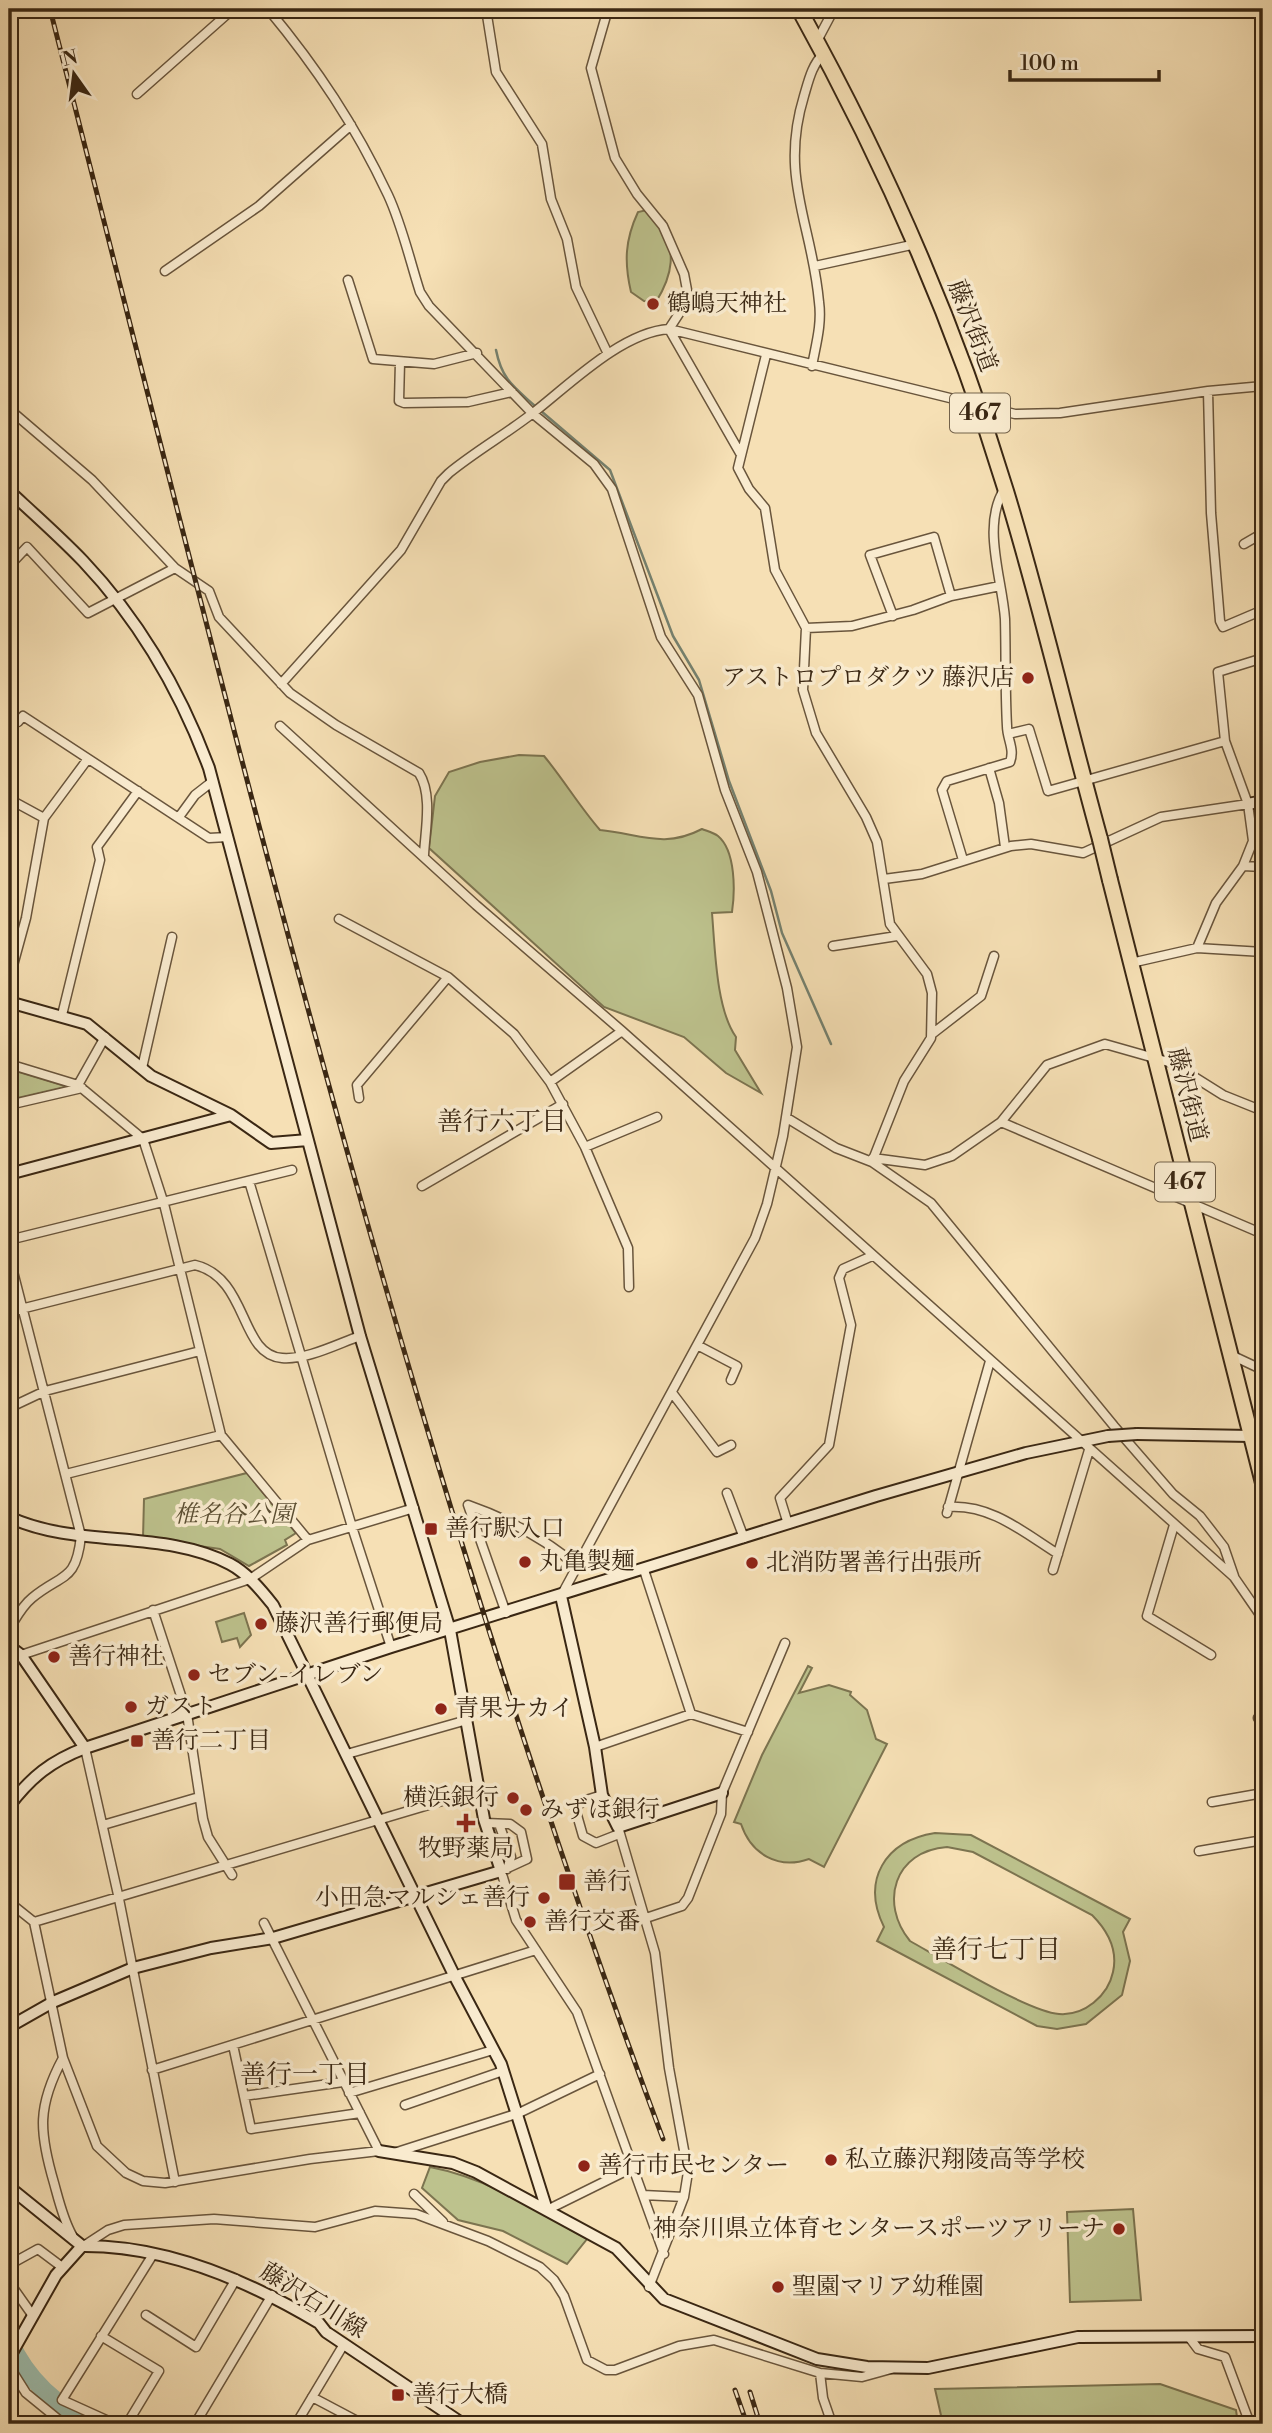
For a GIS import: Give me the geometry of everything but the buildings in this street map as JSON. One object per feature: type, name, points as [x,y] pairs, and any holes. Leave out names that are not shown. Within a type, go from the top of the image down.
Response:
[{"type":"highway","name":"藤沢街道","points":[[799,9],[883,169],[916,244],[978,405],[1005,488],[1100,839],[1263,1483]]},
{"type":"street","points":[[137,94],[233,9]]},
{"type":"street","points":[[268,9],[313,63],[351,125],[388,196],[420,292],[450,330],[477,353],[532,413],[594,464],[612,489],[661,637],[698,695],[722,781],[760,881],[787,988],[797,1047],[787,1118],[776,1169],[755,1238],[673,1394],[561,1596],[595,1747],[602,1794],[619,1831],[646,1918],[661,1984],[669,2068],[688,2172],[684,2197],[649,2287]]},
{"type":"street","points":[[608,9],[591,68],[615,158],[637,194],[663,226],[684,274],[687,290],[682,309],[670,329]]},
{"type":"street","points":[[812,366],[820,328],[815,266],[795,185],[795,125],[834,9]]},
{"type":"street","points":[[489,10],[496,72],[542,144],[551,198],[567,239],[576,287],[608,354]]},
{"type":"street","points":[[165,271],[259,206],[351,125]]},
{"type":"street","points":[[815,266],[916,244]]},
{"type":"street","points":[[348,280],[373,359],[434,364],[477,353]]},
{"type":"street","points":[[670,329],[740,453]]},
{"type":"street","points":[[281,684],[401,550],[441,481],[464,460],[532,413],[579,373],[608,354],[658,330],[670,329],[765,355],[1034,416],[1208,391],[1263,386]]},
{"type":"street","points":[[765,355],[738,468],[749,489],[765,508],[775,570],[806,628],[803,690],[816,733],[866,817],[877,842],[886,905],[897,936],[927,974],[932,993],[932,1034]]},
{"type":"street","points":[[400,362],[399,401],[468,402],[512,392]]},
{"type":"street","points":[[1208,391],[1211,513],[1220,621],[1223,626],[1263,610]]},
{"type":"street","points":[[9,410],[92,480],[175,568],[209,591],[219,617],[281,684],[336,725],[419,773],[423,780],[426,803],[424,855]]},
{"type":"street","points":[[963,860],[942,790],[947,781],[1010,762],[1013,754],[1008,734],[1004,616],[994,524],[997,500],[1005,488]]},
{"type":"street","points":[[9,491],[84,562],[114,597],[184,706],[213,781],[360,1336],[450,1630],[486,1824],[504,1870],[516,1920],[578,2012],[664,2253]]},
{"type":"street","points":[[1244,544],[1263,533]]},
{"type":"street","points":[[893,615],[870,555],[934,537],[951,596]]},
{"type":"street","points":[[9,566],[27,547],[88,613],[114,597],[175,568]]},
{"type":"street","points":[[806,628],[852,626],[951,596],[1000,586]]},
{"type":"street","points":[[1197,948],[1216,903],[1243,866],[1253,841],[1248,804],[1225,741],[1218,672],[1263,658]]},
{"type":"street","points":[[9,712],[18,722],[23,716],[209,838],[228,837]]},
{"type":"street","points":[[280,726],[476,905],[622,1031],[1088,1450],[1234,1577],[1263,1619]]},
{"type":"street","points":[[1008,734],[1029,729],[1048,791],[1225,741]]},
{"type":"street","points":[[9,980],[26,918],[44,818],[87,760]]},
{"type":"street","points":[[989,768],[999,803],[1006,847]]},
{"type":"street","points":[[179,817],[195,795],[213,781]]},
{"type":"street","points":[[62,1015],[100,860],[97,847],[138,791]]},
{"type":"street","points":[[9,799],[44,818]]},
{"type":"street","points":[[884,879],[922,874],[1006,847],[1031,844],[1083,853],[1161,817],[1263,801]]},
{"type":"street","points":[[1243,866],[1263,867]]},
{"type":"street","points":[[339,919],[447,977],[514,1034],[550,1082],[585,1147],[628,1248],[629,1287]]},
{"type":"street","points":[[833,946],[897,936]]},
{"type":"street","points":[[142,1068],[172,937]]},
{"type":"street","points":[[1130,963],[1197,948],[1263,952]]},
{"type":"street","points":[[873,1160],[904,1082],[932,1034],[981,996],[994,956]]},
{"type":"street","points":[[359,1098],[357,1085],[447,977]]},
{"type":"street","points":[[9,1002],[87,1024],[164,1084],[231,1115],[271,1143],[307,1140]]},
{"type":"street","points":[[550,1082],[622,1031]]},
{"type":"street","points":[[9,1105],[80,1087],[105,1037]]},
{"type":"street","points":[[787,1118],[836,1148],[873,1160],[915,1165],[936,1163],[952,1156],[1002,1122],[1020,1102],[1040,1072],[1056,1060],[1105,1044],[1172,1063],[1223,1094],[1263,1111]]},
{"type":"street","points":[[9,1064],[80,1087],[143,1139],[164,1204],[221,1435],[308,1540]]},
{"type":"street","points":[[422,1186],[563,1104]]},
{"type":"street","points":[[9,1174],[231,1115]]},
{"type":"street","points":[[585,1147],[657,1117]]},
{"type":"street","points":[[1002,1122],[1263,1234]]},
{"type":"street","points":[[873,1160],[904,1182],[946,1220],[1114,1426],[1173,1493],[1200,1516],[1224,1547],[1234,1577]]},
{"type":"street","points":[[9,1240],[164,1204],[292,1170]]},
{"type":"street","points":[[249,1181],[352,1527],[391,1647]]},
{"type":"street","points":[[9,1256],[82,1536],[71,1571],[55,1585],[34,1596],[9,1629]]},
{"type":"street","points":[[788,1524],[780,1497],[829,1445],[851,1325],[839,1278],[842,1269],[872,1256]]},
{"type":"street","points":[[9,1312],[179,1267],[202,1266],[225,1281],[255,1342],[273,1356],[300,1356],[360,1336]]},
{"type":"street","points":[[699,1346],[737,1366],[731,1380]]},
{"type":"street","points":[[9,1408],[45,1391],[200,1351]]},
{"type":"street","points":[[1230,1354],[1263,1370]]},
{"type":"street","points":[[990,1361],[948,1510],[967,1506],[989,1511],[1058,1554]]},
{"type":"street","points":[[673,1394],[717,1452],[731,1445]]},
{"type":"street","points":[[66,1474],[221,1435]]},
{"type":"street","points":[[9,1806],[27,1781],[44,1767],[85,1748],[391,1647],[958,1473],[1108,1436],[1251,1436]]},
{"type":"street","points":[[1053,1570],[1088,1450]]},
{"type":"street","points":[[727,1493],[744,1538]]},
{"type":"street","points":[[506,1613],[468,1505],[504,1518],[557,1549],[577,1566]]},
{"type":"street","points":[[22,1655],[250,1579],[308,1540],[414,1508]]},
{"type":"street","points":[[9,1517],[30,1527],[205,1553],[232,1565],[250,1579],[273,1605],[503,2071],[519,2113],[547,2210]]},
{"type":"street","points":[[1174,1525],[1147,1616],[1211,1655]]},
{"type":"street","points":[[644,1570],[691,1714]]},
{"type":"street","points":[[153,1610],[187,1714],[199,1797],[208,1837],[232,1875]]},
{"type":"street","points":[[646,1918],[682,1906],[688,1898],[721,1814],[722,1793],[785,1643]]},
{"type":"street","points":[[9,1646],[22,1655],[85,1748],[119,1899],[175,2182]]},
{"type":"street","points":[[595,1747],[691,1714],[748,1732]]},
{"type":"street","points":[[347,1754],[467,1720]]},
{"type":"street","points":[[34,1922],[119,1899],[479,1790]]},
{"type":"street","points":[[602,1794],[583,1801],[575,1808],[583,1836],[596,1843],[619,1831],[722,1793]]},
{"type":"street","points":[[1212,1802],[1263,1793]]},
{"type":"street","points":[[103,1825],[199,1797]]},
{"type":"street","points":[[9,2027],[53,2002],[133,1968],[211,1948],[274,1938],[521,1865],[527,1859],[517,1826],[486,1824]]},
{"type":"street","points":[[499,1824],[512,1857],[504,1870]]},
{"type":"street","points":[[1199,1851],[1263,1840]]},
{"type":"street","points":[[9,1902],[34,1922],[63,2058],[86,2124],[97,2146],[110,2161],[143,2181],[175,2182],[310,2159],[385,2152],[519,2113],[600,2074]]},
{"type":"street","points":[[264,1923],[274,1938],[343,2082],[385,2152],[453,2163],[547,2210],[616,2248],[649,2287],[677,2306],[803,2355],[891,2369]]},
{"type":"street","points":[[152,2070],[536,1950]]},
{"type":"street","points":[[233,2045],[251,2129],[360,2113]]},
{"type":"street","points":[[349,2093],[493,2050]]},
{"type":"street","points":[[63,2058],[50,2081],[41,2121],[47,2159],[66,2224],[80,2245]]},
{"type":"street","points":[[405,2105],[503,2071]]},
{"type":"street","points":[[244,2096],[343,2082]]},
{"type":"street","points":[[547,2210],[634,2167]]},
{"type":"street","points":[[9,2187],[80,2245]]},
{"type":"street","points":[[414,2194],[445,2224]]},
{"type":"street","points":[[643,2195],[684,2197]]},
{"type":"street","points":[[9,2358],[62,2267],[80,2245],[108,2230],[124,2225],[214,2219],[315,2227],[375,2211],[393,2210],[445,2224],[520,2256],[554,2280],[564,2296],[581,2349],[595,2366],[615,2370],[679,2346],[714,2340],[821,2373],[862,2377],[891,2369],[959,2363],[1078,2337],[1263,2336]]},
{"type":"street","name":"藤沢石川線","points":[[80,2245],[106,2246],[152,2256],[236,2279],[272,2295],[319,2323],[344,2344],[463,2424]]},
{"type":"street","points":[[9,2265],[38,2249],[62,2267]]},
{"type":"street","points":[[115,2424],[62,2400],[152,2256]]},
{"type":"street","points":[[146,2315],[196,2347],[236,2279]]},
{"type":"street","points":[[9,2282],[33,2316]]},
{"type":"street","points":[[195,2424],[272,2295]]},
{"type":"street","points":[[101,2336],[159,2371],[127,2424]]},
{"type":"street","points":[[1189,2337],[1198,2349],[1225,2357],[1250,2424]]},
{"type":"street","points":[[296,2424],[344,2344]]},
{"type":"street","points":[[9,2366],[26,2393],[64,2424]]},
{"type":"street","points":[[821,2373],[823,2398],[832,2424]]},
{"type":"street","points":[[312,2397],[362,2424]]},
{"type":"green space","points":[[647,210],[665,221],[671,253],[667,281],[656,302],[644,301],[631,292],[627,271],[630,232],[638,212]]},
{"type":"green space","points":[[519,755],[544,756],[600,830],[664,839],[688,835],[702,829],[716,835],[724,843],[731,861],[734,894],[732,912],[712,913],[720,995],[729,1025],[736,1037],[735,1050],[761,1093],[726,1073],[684,1037],[604,1007],[429,848],[435,796],[449,772],[480,762]]},
{"type":"green space","points":[[9,1069],[65,1086],[65,1087],[9,1100]]},
{"type":"green space","name":"椎名谷公園","points":[[247,1473],[296,1533],[285,1540],[287,1545],[249,1566],[220,1549],[143,1538],[144,1499]]},
{"type":"green space","points":[[244,1613],[251,1635],[240,1647],[237,1638],[222,1642],[216,1622]]},
{"type":"green space","points":[[808,1666],[812,1668],[799,1693],[829,1685],[851,1692],[850,1695],[867,1710],[876,1739],[887,1744],[824,1867],[809,1859],[787,1862],[767,1857],[751,1844],[741,1824],[734,1822],[762,1755]]},
{"type":"green space","points":[[935,1833],[971,1835],[1130,1919],[1123,1932],[1130,1961],[1122,1995],[1086,2024],[1057,2029],[1037,2026],[877,1941],[884,1927],[875,1894],[882,1865],[903,1844]],"holes":[[[947,1847],[973,1852],[1092,1915],[1097,1921],[1113,1948],[1114,1964],[1106,1989],[1094,2003],[1068,2014],[1045,2011],[985,1983],[910,1941],[895,1911],[897,1881],[904,1868],[914,1858],[929,1851]]]},
{"type":"green space","points":[[430,2167],[492,2187],[587,2239],[567,2264],[503,2231],[458,2220],[422,2188]]},
{"type":"green space","points":[[1133,2209],[1141,2300],[1070,2302],[1067,2212]]},
{"type":"green space","points":[[1160,2384],[1236,2410],[1238,2424],[943,2424],[935,2389]]},
{"type":"waterway","points":[[496,350],[505,376],[535,406]]},
{"type":"waterway","points":[[541,411],[610,470],[673,636],[699,680],[729,781],[771,891],[782,933],[831,1044]]},
{"type":"waterway","points":[[9,2340],[25,2368],[44,2391],[68,2409],[96,2424]]},
{"type":"railway","points":[[50,9],[256,815],[403,1349],[484,1614],[570,1878],[663,2139]]},
{"type":"railway","points":[[735,2390],[747,2424]]},
{"type":"railway","points":[[750,2392],[760,2424]]},
{"type":"place","name":"鶴嶋天神社","points":[[653,304]]},
{"type":"place","name":"アストロプロダクツ 藤沢店","points":[[1028,678]]},
{"type":"place","name":"善行駅入口","points":[[431,1529]]},
{"type":"place","name":"丸亀製麺","points":[[525,1562]]},
{"type":"place","name":"北消防署善行出張所","points":[[752,1563]]},
{"type":"place","name":"藤沢善行郵便局","points":[[261,1624]]},
{"type":"place","name":"善行神社","points":[[54,1657]]},
{"type":"place","name":"セブン-イレブン","points":[[194,1675]]},
{"type":"place","name":"ガスト","points":[[131,1707]]},
{"type":"place","name":"青果ナカイ","points":[[441,1709]]},
{"type":"place","name":"善行二丁目","points":[[137,1741]]},
{"type":"place","name":"横浜銀行","points":[[513,1798]]},
{"type":"place","name":"みずほ銀行","points":[[526,1810]]},
{"type":"place","name":"牧野薬局","points":[[466,1823]]},
{"type":"place","name":"善行","points":[[567,1882]]},
{"type":"place","name":"小田急マルシェ善行","points":[[544,1898]]},
{"type":"place","name":"善行交番","points":[[530,1922]]},
{"type":"place","name":"私立藤沢翔陵高等学校","points":[[831,2160]]},
{"type":"place","name":"善行市民センター","points":[[584,2166]]},
{"type":"place","name":"神奈川県立体育センタースポーツアリーナ","points":[[1119,2229]]},
{"type":"place","name":"聖園マリア幼稚園","points":[[778,2287]]},
{"type":"place","name":"善行大橋","points":[[398,2395]]},
{"type":"district","name":"善行六丁目","points":[[502,1122]]},
{"type":"district","name":"善行七丁目","points":[[996,1950]]},
{"type":"district","name":"善行一丁目","points":[[305,2075]]}]
